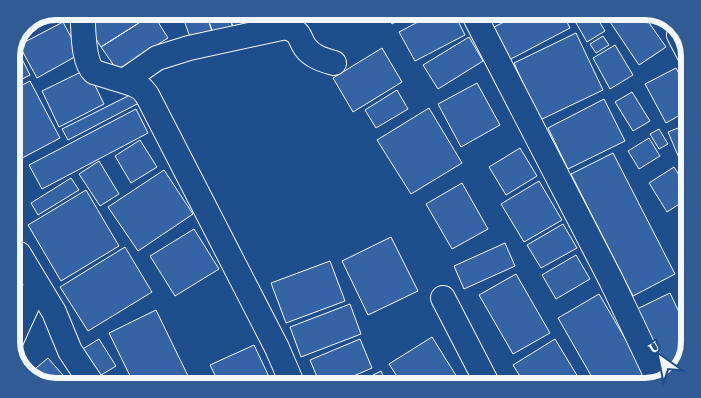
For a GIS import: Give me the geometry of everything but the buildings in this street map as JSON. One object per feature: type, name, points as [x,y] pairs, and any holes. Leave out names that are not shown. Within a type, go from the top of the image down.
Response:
[{"type":"street","points":[[83,20],[86,56],[94,72],[138,86],[147,95],[277,348],[290,378]]},
{"type":"street","points":[[477,20],[611,280],[656,376]]},
{"type":"street","points":[[124,81],[158,58],[189,48],[286,27],[296,31],[301,36],[305,47],[313,54],[320,59],[334,63]]},
{"type":"street","points":[[20,256],[54,312],[70,351],[87,378]]},
{"type":"street","points":[[20,321],[37,284]]},
{"type":"street","points":[[442,298],[484,378]]}]
